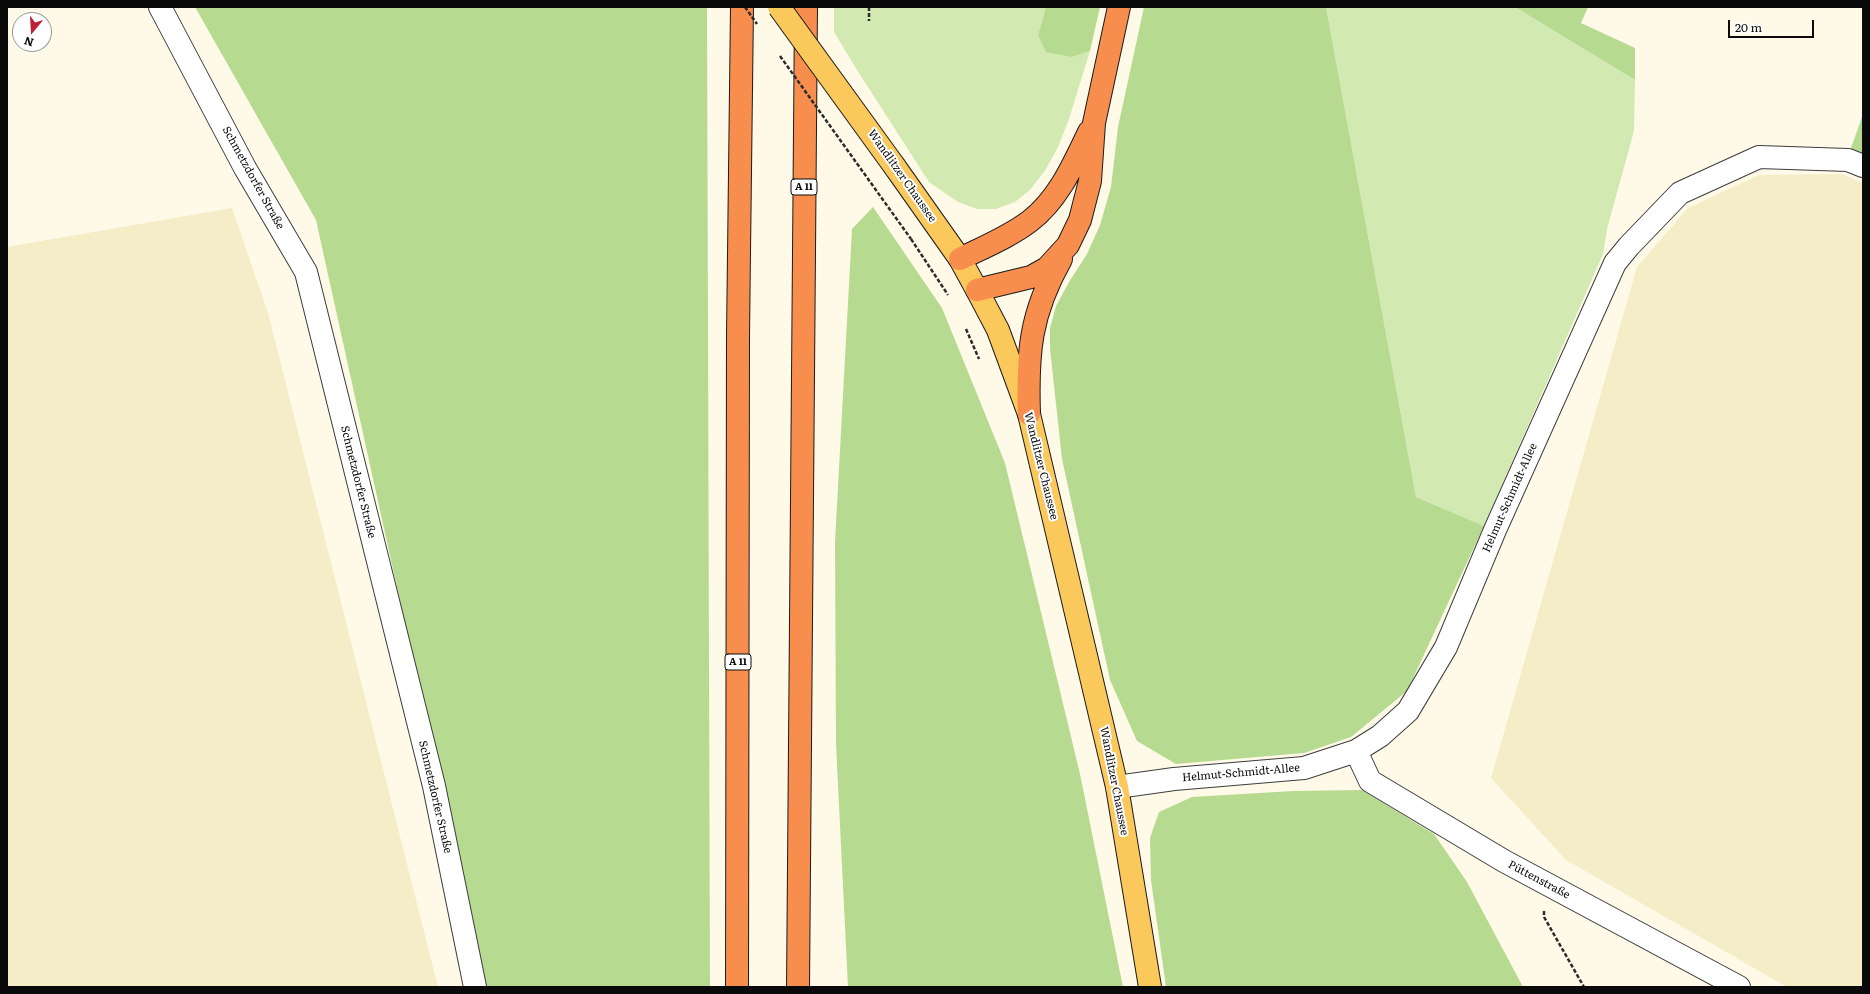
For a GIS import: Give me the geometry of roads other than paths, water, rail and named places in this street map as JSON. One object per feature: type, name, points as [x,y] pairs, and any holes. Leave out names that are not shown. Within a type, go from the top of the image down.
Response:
[{"type":"highway","name":"A 11","points":[[737,987],[738,352],[743,7]]},
{"type":"highway","name":"A 11","points":[[798,987],[806,7]]},
{"type":"highway","points":[[1029,414],[1030,350],[1038,308],[1044,291],[1080,220],[1090,181],[1094,123],[1119,7]]},
{"type":"highway","points":[[960,259],[1005,237],[1031,220],[1049,202],[1068,175],[1094,123]]},
{"type":"highway","points":[[977,290],[1031,278],[1047,268],[1068,245]]},
{"type":"main road","name":"Wandlitzer Chaussee","points":[[779,7],[895,166],[960,259],[1000,337],[1029,414],[1117,787],[1150,987]]},
{"type":"street","name":"Schmetzdorfer Straße","points":[[160,7],[245,168],[306,272],[434,786],[475,987]]},
{"type":"street","name":"Helmut-Schmidt-Allee","points":[[1117,787],[1174,778],[1304,768],[1356,751],[1380,736],[1408,711],[1446,646],[1495,530],[1612,270],[1629,246],[1680,193],[1759,157],[1848,160],[1863,166]]},
{"type":"street","name":"Püttenstraße","points":[[1356,751],[1370,781],[1504,861],[1739,987]]}]
